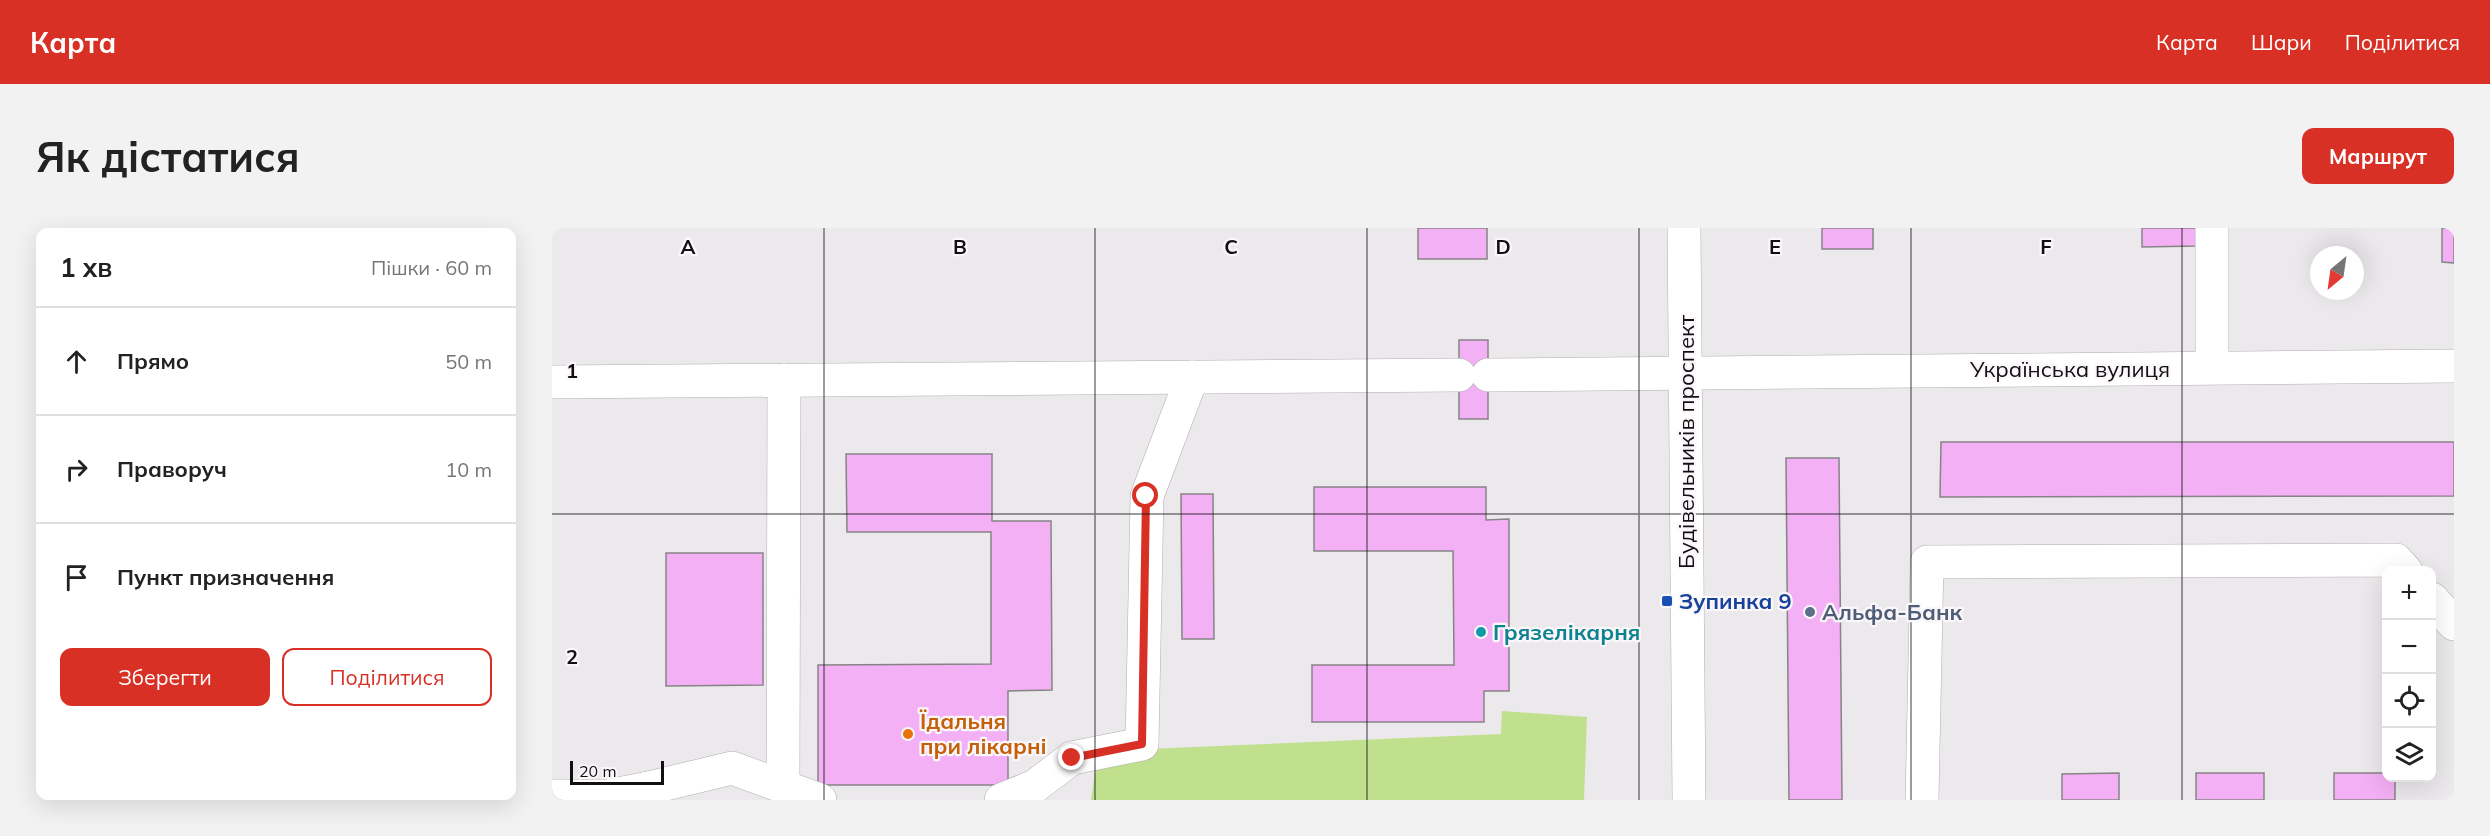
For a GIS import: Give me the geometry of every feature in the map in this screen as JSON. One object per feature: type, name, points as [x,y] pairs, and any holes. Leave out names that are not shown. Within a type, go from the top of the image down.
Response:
[{"type":"street","name":"Будівельників проспект","points":[[1684,228],[1689,800]]},
{"type":"street","points":[[2212,228],[2212,367]]},
{"type":"street","name":"Українська вулиця","points":[[552,382],[2454,366]]},
{"type":"street","points":[[1001,800],[1035,786],[1072,758],[1142,744],[1146,496],[1192,377]]},
{"type":"street","points":[[783,787],[784,380]]},
{"type":"street","points":[[1922,800],[1927,562],[2396,560],[2402,566]]},
{"type":"street","points":[[2436,604],[2454,624]]},
{"type":"street","points":[[552,796],[649,794],[732,768],[820,800]]},
{"type":"green space","points":[[1502,711],[1587,717],[1584,800],[1091,800],[1098,751],[1501,734]]},
{"type":"building","points":[[1418,228],[1487,228],[1487,259],[1418,259]]},
{"type":"building","points":[[1822,228],[1873,228],[1873,249],[1822,249]]},
{"type":"building","points":[[2142,228],[2196,228],[2196,246],[2142,247]]},
{"type":"building","points":[[2442,228],[2454,228],[2454,263],[2442,262]]},
{"type":"building","points":[[1459,340],[1488,340],[1488,419],[1459,419]]},
{"type":"building","points":[[1941,442],[2454,442],[2454,496],[1940,497]]},
{"type":"building","points":[[846,454],[992,454],[992,521],[1051,521],[1052,690],[1008,691],[1008,785],[818,785],[818,665],[991,664],[991,532],[847,532]]},
{"type":"building","points":[[1786,458],[1839,458],[1842,800],[1789,800]]},
{"type":"building","name":"Грязелікарня","points":[[1314,487],[1486,487],[1486,520],[1509,519],[1509,691],[1484,691],[1484,722],[1312,722],[1312,665],[1454,665],[1453,551],[1314,551]]},
{"type":"building","points":[[1181,494],[1213,494],[1214,639],[1182,639]]},
{"type":"building","points":[[666,553],[763,553],[763,685],[666,686]]},
{"type":"building","points":[[2119,773],[2119,800],[2062,800],[2062,774]]},
{"type":"building","points":[[2196,773],[2264,773],[2264,800],[2196,800]]},
{"type":"building","points":[[2334,773],[2382,773],[2382,782],[2395,782],[2395,800],[2334,800]]},
{"type":"place","name":"Зупинка 9","points":[[1667,601]]},
{"type":"place","name":"Альфа-Банк","points":[[1810,612]]},
{"type":"place","name":"Грязелікарня","points":[[1481,632]]},
{"type":"place","name":"Їдальня при лікарні","points":[[908,734]]},
{"type":"route","points":[[1072,758],[1142,744],[1146,496]]}]
